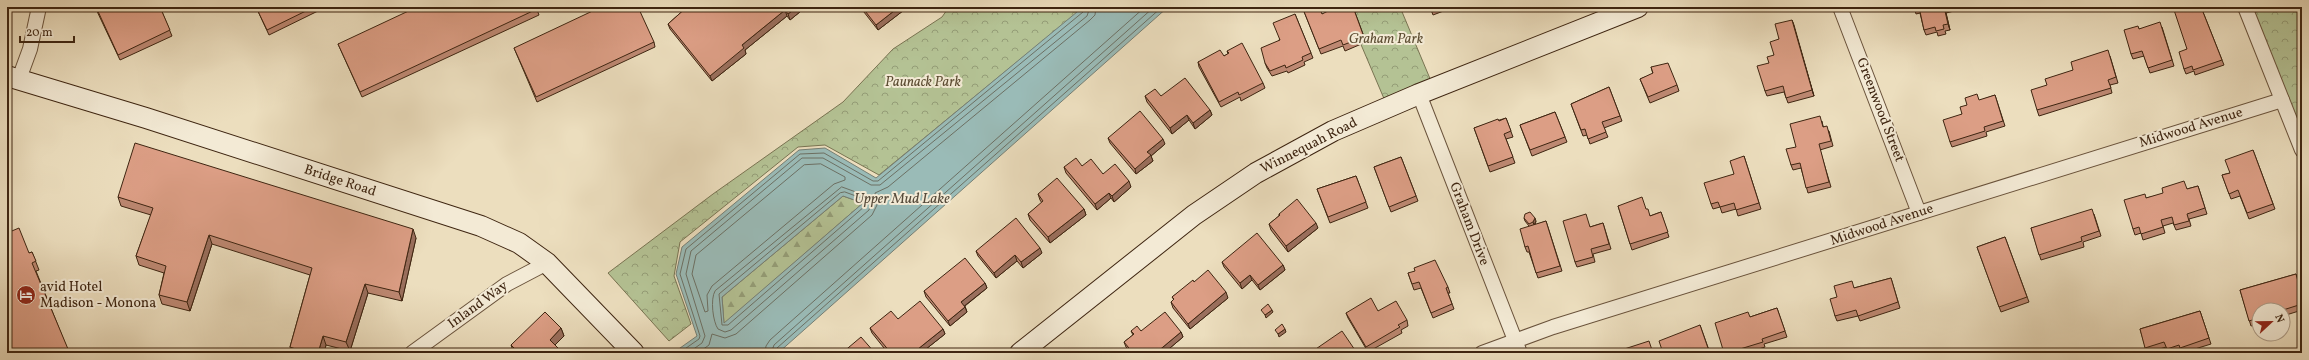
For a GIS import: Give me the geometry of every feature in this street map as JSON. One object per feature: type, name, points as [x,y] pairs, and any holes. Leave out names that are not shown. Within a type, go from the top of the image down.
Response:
[{"type":"street","points":[[13,77],[30,49],[39,7]]},
{"type":"street","name":"Winnequah Road","points":[[1020,353],[1194,215],[1256,173],[1333,131],[1419,94],[1638,7]]},
{"type":"street","name":"Greenwood Street","points":[[1840,7],[1919,213]]},
{"type":"street","points":[[2245,7],[2302,150]]},
{"type":"street","name":"Bridge Road","points":[[13,77],[481,226],[519,243],[546,263],[634,353]]},
{"type":"street","name":"Graham Drive","points":[[1419,94],[1518,347]]},
{"type":"street","name":"Midwood Avenue","points":[[1482,353],[1518,347],[1919,213],[2282,100]]},
{"type":"street","name":"Inland Way","points":[[412,353],[507,284],[546,263]]},
{"type":"green space","name":"Paunack Park","points":[[949,7],[1084,7],[879,175],[825,145],[798,147],[680,242],[674,276],[691,324],[669,341],[608,273],[713,194],[843,102],[893,49],[942,17]]},
{"type":"green space","name":"Graham Park","points":[[1345,7],[1400,7],[1431,81],[1388,108]]},
{"type":"green space","points":[[2245,7],[2302,7],[2302,150]]},
{"type":"green space","points":[[843,196],[863,203],[724,324],[722,297]]},
{"type":"water","name":"Upper Mud Lake","points":[[1083,7],[1168,7],[778,353],[673,353],[697,336],[676,274],[682,247],[799,150],[825,148],[876,178]],"holes":[[[843,196],[863,203],[724,323],[722,297]]]},
{"type":"building","points":[[96,7],[160,7],[170,30],[118,55]]},
{"type":"building","points":[[256,7],[314,7],[267,30]]},
{"type":"building","points":[[417,7],[536,7],[537,9],[360,92],[338,44]]},
{"type":"building","points":[[601,7],[638,7],[654,42],[536,97],[514,48]]},
{"type":"building","points":[[687,7],[797,7],[788,14],[785,10],[742,45],[744,48],[710,76],[668,24]]},
{"type":"building","points":[[862,7],[899,7],[876,25]]},
{"type":"building","points":[[1309,7],[1319,7],[1322,14],[1328,11],[1327,7],[1353,7],[1364,37],[1343,45],[1341,40],[1319,49],[1303,9]]},
{"type":"building","points":[[1430,7],[1439,7],[1431,10]]},
{"type":"building","points":[[1919,7],[1944,7],[1948,24],[1943,25],[1944,29],[1936,31],[1935,27],[1924,30]]},
{"type":"building","points":[[2173,7],[2201,7],[2222,60],[2193,70],[2192,66],[2184,69],[2179,52],[2187,49]]},
{"type":"building","points":[[1295,14],[1311,53],[1302,57],[1303,60],[1286,68],[1285,65],[1270,71],[1265,63],[1261,48],[1280,40],[1273,23]]},
{"type":"building","points":[[1792,20],[1812,90],[1786,98],[1783,86],[1765,91],[1757,66],[1769,63],[1767,57],[1774,55],[1770,42],[1779,39],[1775,24]]},
{"type":"building","points":[[2160,22],[2172,60],[2148,68],[2142,51],[2131,54],[2124,30],[2138,26],[2139,29]]},
{"type":"building","points":[[1242,43],[1263,83],[1239,95],[1238,92],[1219,102],[1198,62],[1220,50],[1224,56],[1229,53],[1227,51]]},
{"type":"building","points":[[2108,50],[2116,77],[2108,80],[2111,88],[2037,110],[2031,90],[2047,85],[2045,79],[2073,70],[2071,62]]},
{"type":"building","points":[[1668,63],[1677,85],[1648,97],[1640,79],[1653,73],[1651,67]]},
{"type":"building","points":[[1185,78],[1210,110],[1193,123],[1187,115],[1170,128],[1145,96],[1155,89],[1161,96]]},
{"type":"building","points":[[1609,87],[1620,116],[1602,122],[1606,132],[1588,139],[1585,129],[1581,130],[1571,104]]},
{"type":"building","points":[[1977,94],[1979,100],[1995,95],[2003,121],[1984,127],[1985,131],[1950,142],[1943,120],[1962,114],[1960,107],[1967,105],[1965,98]]},
{"type":"building","points":[[1140,111],[1163,139],[1147,152],[1151,155],[1135,169],[1108,138]]},
{"type":"building","points":[[1555,112],[1565,137],[1530,150],[1520,125]]},
{"type":"building","points":[[1820,116],[1823,127],[1827,126],[1831,141],[1819,144],[1829,182],[1806,188],[1800,163],[1791,165],[1786,149],[1796,147],[1790,124]]},
{"type":"building","points":[[1506,118],[1511,131],[1504,134],[1513,157],[1488,166],[1474,128],[1498,119],[1499,121]]},
{"type":"building","points":[[135,143],[413,229],[399,292],[365,284],[346,342],[323,336],[318,353],[307,353],[290,347],[312,268],[209,235],[187,302],[159,295],[166,266],[136,256],[153,208],[118,197]]},
{"type":"building","points":[[2253,150],[2273,204],[2247,213],[2238,190],[2229,194],[2222,175],[2230,173],[2225,160]]},
{"type":"building","points":[[1744,156],[1759,203],[1736,210],[1734,203],[1720,207],[1718,202],[1711,204],[1704,183],[1734,174],[1730,161]]},
{"type":"building","points":[[1401,157],[1416,196],[1389,207],[1374,167]]},
{"type":"building","points":[[1076,158],[1082,166],[1091,159],[1103,174],[1115,164],[1129,181],[1112,196],[1109,193],[1095,204],[1064,167]]},
{"type":"building","points":[[1356,176],[1366,202],[1328,217],[1317,189]]},
{"type":"building","points":[[1057,178],[1084,209],[1048,237],[1028,214],[1043,201],[1038,194]]},
{"type":"building","points":[[2184,181],[2187,189],[2198,186],[2205,208],[2187,214],[2189,221],[2174,225],[2172,217],[2161,220],[2163,227],[2141,234],[2139,227],[2133,229],[2124,200],[2145,194],[2146,198],[2163,193],[2162,188]]},
{"type":"building","points":[[1642,197],[1650,216],[1661,212],[1668,232],[1630,244],[1618,206]]},
{"type":"building","points":[[1297,199],[1316,223],[1286,246],[1269,224]]},
{"type":"building","points":[[2092,209],[2099,231],[2081,237],[2082,241],[2039,255],[2031,228]]},
{"type":"building","points":[[1530,212],[1535,218],[1533,222],[1529,224],[1524,218],[1525,214]]},
{"type":"building","points":[[1586,214],[1590,227],[1603,223],[1609,244],[1591,249],[1593,257],[1575,262],[1563,221]]},
{"type":"building","points":[[1016,218],[1040,248],[1021,262],[1015,255],[994,273],[976,251]]},
{"type":"building","points":[[1546,221],[1560,266],[1536,273],[1528,246],[1525,247],[1520,229]]},
{"type":"building","name":"avid Hotel Madison - Monona","points":[[19,228],[29,253],[32,252],[36,261],[32,263],[68,349],[57,353],[7,353],[7,233]]},
{"type":"building","points":[[1257,233],[1283,265],[1258,285],[1250,275],[1240,283],[1222,262]]},
{"type":"building","points":[[2005,237],[2027,297],[1999,307],[1977,247]]},
{"type":"building","points":[[965,258],[985,283],[961,302],[965,307],[948,321],[924,291]]},
{"type":"building","points":[[1435,260],[1448,287],[1446,288],[1452,304],[1431,313],[1419,282],[1412,284],[1408,273],[1415,271],[1414,268]]},
{"type":"building","points":[[1208,270],[1226,292],[1188,324],[1171,302],[1174,299],[1172,297],[1193,280],[1194,282]]},
{"type":"building","points":[[2296,274],[2302,297],[2302,304],[2291,307],[2291,302],[2251,302],[2251,320],[2249,321],[2240,290]]},
{"type":"building","points":[[1891,278],[1898,302],[1858,316],[1856,310],[1835,316],[1830,299],[1837,297],[1834,286],[1852,281],[1854,288]]},
{"type":"building","points":[[1371,298],[1378,311],[1396,301],[1407,320],[1398,325],[1400,327],[1366,347],[1346,313]]},
{"type":"building","points":[[920,301],[943,329],[913,353],[891,353],[870,328],[891,311],[898,319]]},
{"type":"building","points":[[1268,304],[1272,310],[1265,315],[1261,310]]},
{"type":"building","points":[[1777,308],[1785,331],[1762,339],[1763,342],[1724,353],[1715,323],[1748,312],[1750,317]]},
{"type":"building","points":[[2200,311],[2209,338],[2180,348],[2179,345],[2167,349],[2164,342],[2145,348],[2140,329]]},
{"type":"building","points":[[545,312],[561,328],[550,340],[563,353],[519,353],[511,345]]},
{"type":"building","points":[[1165,312],[1181,332],[1157,353],[1133,353],[1124,342],[1134,334],[1131,331],[1137,326],[1141,331]]},
{"type":"building","points":[[1282,324],[1285,329],[1278,334],[1275,330]]},
{"type":"building","points":[[1700,325],[1709,351],[1703,353],[1663,353],[1659,341]]},
{"type":"building","points":[[1342,331],[1357,353],[1310,353]]},
{"type":"building","points":[[861,337],[875,353],[842,353]]},
{"type":"building","points":[[1649,341],[1653,353],[1612,353]]},
{"type":"building","points":[[2082,349],[2083,353],[2070,353]]},
{"type":"place","name":"avid Hotel Madison - Monona","points":[[26,295]]}]
